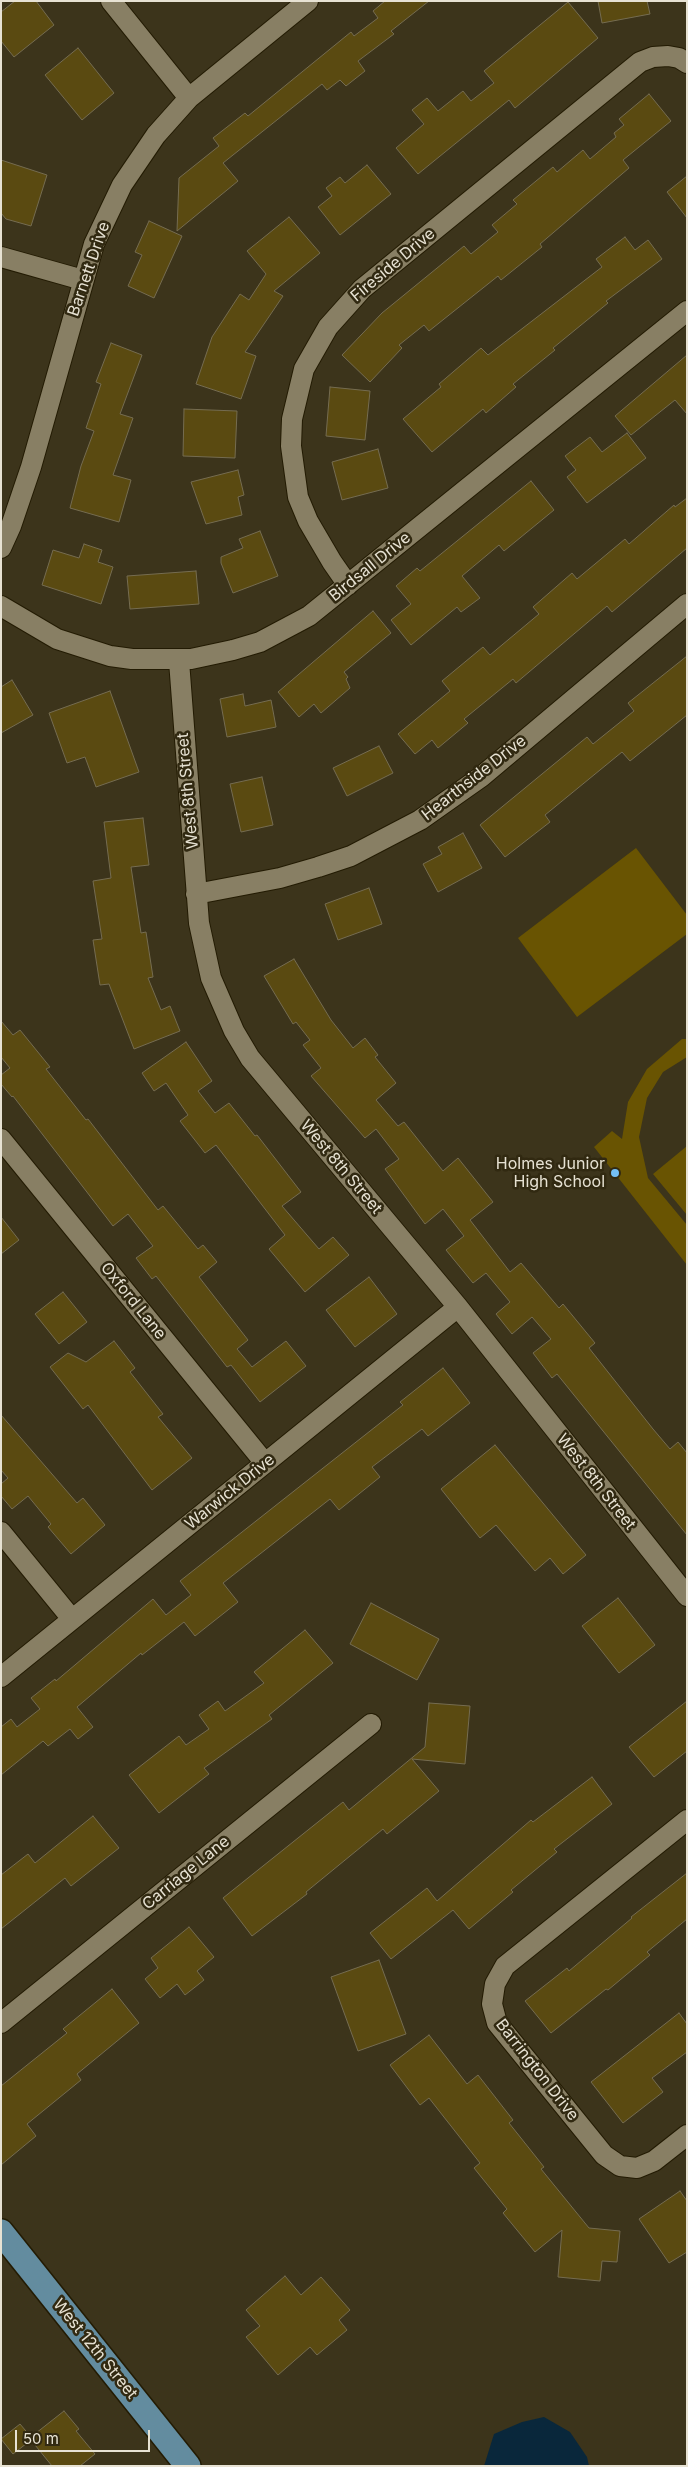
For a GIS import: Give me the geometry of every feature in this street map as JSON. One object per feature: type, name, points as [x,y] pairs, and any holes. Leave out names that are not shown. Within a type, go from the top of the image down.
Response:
[{"type":"main road","name":"West 12th Street","points":[[1,2232],[188,2466]]},
{"type":"street","points":[[111,1],[189,98]]},
{"type":"street","name":"Barnett Drive","points":[[1,548],[12,526],[31,467],[94,244],[122,185],[156,136],[189,98],[308,1]]},
{"type":"street","name":"Fireside Drive","points":[[348,585],[308,521],[298,497],[291,446],[292,419],[304,369],[328,326],[362,289],[640,62],[652,57],[668,56],[679,58],[687,63]]},
{"type":"street","points":[[1,257],[83,280]]},
{"type":"street","name":"Birdsall Drive","points":[[1,606],[57,639],[85,649],[132,659],[179,661],[216,655],[260,642],[309,616],[687,311]]},
{"type":"street","name":"Hearthside Drive","points":[[196,894],[280,878],[318,867],[351,856],[420,820],[481,777],[687,604]]},
{"type":"street","name":"West 8th Street","points":[[179,661],[196,894],[204,951],[211,978],[221,1004],[250,1058],[458,1307],[687,1596]]},
{"type":"street","name":"Oxford Lane","points":[[1,1139],[265,1463]]},
{"type":"street","name":"Warwick Drive","points":[[1,1677],[458,1307]]},
{"type":"street","points":[[1,1532],[72,1619]]},
{"type":"street","name":"Carriage Lane","points":[[1,2023],[371,1724]]},
{"type":"street","name":"Barrington Drive","points":[[687,1820],[505,1966],[495,1984],[492,2004],[497,2023],[604,2155],[620,2166],[637,2168],[654,2162],[687,2135]]},
{"type":"shaded area","points":[[636,848],[687,915],[687,934],[577,1017],[518,938]]},
{"type":"shaded area","points":[[682,1039],[687,1039],[687,1057],[663,1072],[647,1098],[639,1137],[648,1178],[687,1225],[687,1265],[594,1147],[612,1131],[622,1139],[628,1102],[647,1069]]},
{"type":"shaded area","points":[[687,1146],[687,1215],[653,1174]]},
{"type":"water","points":[[544,2417],[570,2432],[587,2457],[589,2466],[484,2466],[494,2434],[522,2422]]},
{"type":"building","points":[[15,1],[36,1],[54,25],[14,57],[1,41],[1,12]]},
{"type":"building","points":[[385,1],[429,1],[391,31],[394,34],[358,61],[365,71],[346,86],[340,80],[327,90],[322,84],[223,163],[238,181],[177,231],[179,178],[219,146],[213,138],[245,113],[248,116],[351,32],[354,36],[378,18],[373,11]]},
{"type":"building","points":[[598,1],[647,1],[650,14],[602,23]]},
{"type":"building","points":[[568,2],[598,38],[515,108],[509,100],[418,174],[396,148],[424,124],[412,110],[427,98],[438,111],[463,91],[471,101],[494,83],[484,71]]},
{"type":"building","points":[[78,48],[114,93],[82,120],[45,75]]},
{"type":"building","points":[[649,94],[671,121],[623,160],[629,168],[540,244],[542,247],[501,280],[498,276],[429,331],[424,325],[399,345],[402,348],[370,382],[342,355],[382,313],[464,246],[471,254],[498,232],[492,225],[517,204],[513,200],[553,167],[557,172],[583,150],[590,159],[616,137],[614,133],[624,125],[619,119]]},
{"type":"building","points":[[1,160],[47,175],[31,226],[6,219],[1,213]]},
{"type":"building","points":[[367,165],[391,194],[340,235],[318,207],[332,196],[326,188],[340,177],[345,183]]},
{"type":"building","points":[[687,176],[687,218],[667,192]]},
{"type":"building","points":[[289,217],[320,253],[274,291],[283,296],[245,352],[256,356],[241,399],[196,384],[212,337],[240,294],[249,300],[266,274],[247,251]]},
{"type":"building","points":[[149,221],[182,236],[154,298],[128,286],[142,255],[135,252]]},
{"type":"building","points":[[625,237],[635,250],[648,240],[662,259],[606,301],[608,303],[513,384],[516,387],[486,413],[483,409],[432,452],[403,419],[441,387],[439,384],[481,348],[488,355],[602,267],[596,259]]},
{"type":"building","points":[[111,343],[142,355],[120,414],[133,418],[113,475],[131,480],[119,522],[70,508],[81,466],[94,431],[86,428],[101,384],[96,382]]},
{"type":"building","points":[[687,355],[687,414],[675,400],[631,435],[615,416]]},
{"type":"building","points":[[330,387],[370,391],[365,440],[326,436]]},
{"type":"building","points":[[184,409],[237,411],[235,458],[183,456]]},
{"type":"building","points":[[627,433],[646,458],[587,503],[567,477],[576,470],[565,456],[590,437],[602,452]]},
{"type":"building","points":[[378,449],[388,488],[342,500],[332,462]]},
{"type":"building","points":[[238,470],[244,495],[238,497],[242,515],[206,524],[191,482]]},
{"type":"building","points":[[531,481],[554,510],[504,551],[499,545],[462,576],[480,598],[461,612],[457,607],[411,645],[391,620],[411,604],[396,586],[417,568],[420,571]]},
{"type":"building","points":[[687,498],[687,548],[612,612],[607,606],[516,683],[513,679],[464,719],[468,723],[438,748],[432,740],[415,754],[398,734],[450,691],[442,681],[483,647],[490,655],[539,614],[533,607],[572,573],[577,579],[625,539],[629,544],[674,505],[675,507]]},
{"type":"building","points":[[260,531],[278,576],[233,593],[221,563],[221,557],[243,548],[239,539]]},
{"type":"building","points":[[84,544],[102,550],[98,562],[113,567],[101,604],[42,585],[53,550],[79,558]]},
{"type":"building","points":[[196,571],[199,604],[130,609],[127,576]]},
{"type":"building","points":[[373,611],[391,633],[344,672],[348,677],[346,679],[350,688],[321,713],[314,704],[299,717],[278,692]]},
{"type":"building","points":[[687,656],[687,715],[630,761],[622,752],[545,815],[550,822],[505,857],[480,825],[587,737],[593,744],[634,711],[628,703]]},
{"type":"building","points":[[12,680],[33,715],[1,733],[1,687]]},
{"type":"building","points":[[110,691],[139,772],[96,787],[85,757],[67,763],[49,713]]},
{"type":"building","points":[[243,694],[245,706],[271,700],[276,727],[227,737],[220,699]]},
{"type":"building","points":[[379,746],[393,773],[347,796],[333,768]]},
{"type":"building","points":[[262,777],[273,825],[241,832],[230,784]]},
{"type":"building","points":[[143,818],[149,865],[131,867],[141,933],[146,932],[153,977],[148,978],[161,1010],[170,1006],[180,1031],[134,1049],[109,984],[100,985],[93,940],[102,939],[93,881],[111,878],[104,822]]},
{"type":"building","points":[[463,833],[482,868],[438,892],[423,864],[442,854],[438,847]]},
{"type":"building","points":[[369,888],[382,924],[338,940],[325,904]]},
{"type":"building","points":[[294,959],[331,1020],[353,1048],[365,1038],[378,1055],[375,1057],[396,1083],[376,1100],[398,1126],[404,1122],[443,1171],[458,1158],[493,1202],[470,1220],[510,1272],[521,1263],[559,1308],[563,1304],[595,1343],[589,1348],[653,1429],[670,1449],[678,1442],[687,1453],[687,1535],[557,1374],[552,1378],[533,1353],[551,1339],[532,1317],[512,1334],[496,1314],[510,1302],[486,1273],[473,1283],[446,1250],[464,1236],[443,1209],[425,1224],[385,1169],[399,1159],[376,1129],[365,1138],[311,1076],[321,1068],[303,1045],[310,1040],[296,1022],[293,1024],[264,976]]},
{"type":"building","points":[[1,1021],[13,1035],[20,1030],[50,1067],[46,1069],[86,1120],[88,1119],[158,1210],[163,1206],[198,1249],[203,1245],[217,1262],[199,1277],[248,1340],[237,1349],[252,1367],[286,1341],[306,1366],[260,1402],[231,1365],[227,1367],[156,1276],[152,1279],[136,1258],[153,1246],[128,1214],[113,1226],[13,1096],[1,1084],[1,1075],[10,1068],[1,1057]]},
{"type":"building","points":[[186,1042],[212,1081],[198,1091],[215,1113],[229,1103],[255,1136],[257,1135],[301,1192],[282,1206],[319,1249],[333,1237],[349,1255],[305,1292],[269,1249],[285,1235],[216,1145],[205,1153],[180,1121],[188,1115],[166,1083],[154,1091],[142,1073]]},
{"type":"building","points":[[1,1217],[19,1240],[1,1254]]},
{"type":"building","points":[[369,1277],[397,1314],[355,1347],[326,1310]]},
{"type":"building","points":[[63,1292],[87,1322],[59,1344],[35,1314]]},
{"type":"building","points":[[114,1341],[135,1368],[130,1372],[163,1414],[158,1417],[192,1458],[152,1490],[88,1405],[83,1409],[50,1367],[68,1353],[86,1362]]},
{"type":"building","points":[[443,1368],[470,1403],[428,1436],[422,1429],[372,1467],[380,1477],[339,1510],[330,1499],[223,1583],[238,1602],[195,1636],[184,1622],[142,1655],[141,1653],[77,1707],[93,1727],[78,1739],[70,1729],[48,1746],[43,1741],[1,1775],[1,1727],[11,1719],[17,1727],[40,1709],[31,1698],[55,1679],[56,1681],[153,1599],[166,1615],[191,1595],[180,1581],[403,1405],[400,1402]]},
{"type":"building","points":[[1,1415],[77,1503],[83,1498],[105,1525],[71,1554],[48,1527],[51,1524],[28,1496],[12,1509],[1,1496],[1,1484],[8,1478],[1,1470]]},
{"type":"building","points":[[495,1445],[586,1555],[563,1574],[550,1558],[535,1571],[496,1525],[480,1538],[441,1489]]},
{"type":"building","points":[[618,1598],[655,1645],[619,1673],[582,1626]]},
{"type":"building","points":[[371,1603],[439,1639],[417,1680],[350,1644]]},
{"type":"building","points":[[305,1630],[333,1663],[269,1715],[272,1719],[204,1768],[209,1774],[159,1813],[129,1775],[179,1736],[186,1745],[209,1729],[199,1715],[218,1701],[225,1711],[264,1683],[254,1672]]},
{"type":"building","points":[[687,1701],[687,1751],[654,1777],[629,1747]]},
{"type":"building","points":[[429,1703],[470,1706],[465,1764],[412,1759],[439,1791],[387,1834],[383,1829],[306,1892],[307,1894],[252,1936],[223,1898],[343,1802],[349,1810],[425,1747]]},
{"type":"building","points":[[592,1777],[612,1804],[554,1849],[557,1852],[511,1890],[513,1892],[469,1929],[453,1910],[391,1959],[370,1933],[427,1888],[437,1901],[531,1820],[533,1822]]},
{"type":"building","points":[[93,1816],[119,1848],[71,1886],[65,1878],[1,1929],[1,1875],[28,1854],[35,1863]]},
{"type":"building","points":[[687,1873],[687,1919],[647,1952],[650,1955],[551,2033],[525,2001],[567,1968],[569,1971],[631,1917]]},
{"type":"building","points":[[189,1927],[214,1957],[197,1971],[204,1980],[185,1995],[177,1984],[160,1998],[145,1979],[158,1968],[151,1958]]},
{"type":"building","points":[[379,1960],[406,2034],[358,2051],[331,1977]]},
{"type":"building","points":[[112,1989],[139,2023],[77,2074],[81,2080],[27,2124],[36,2136],[1,2165],[1,2086],[67,2033],[63,2029]]},
{"type":"building","points":[[679,2013],[687,2024],[687,2052],[652,2078],[663,2092],[623,2123],[591,2082]]},
{"type":"building","points":[[429,2035],[467,2084],[478,2075],[513,2120],[509,2123],[544,2167],[541,2169],[589,2228],[620,2231],[617,2262],[602,2261],[600,2281],[558,2277],[562,2230],[535,2252],[503,2213],[507,2209],[474,2168],[480,2163],[429,2098],[420,2105],[390,2065]]},
{"type":"building","points":[[680,2191],[687,2201],[687,2252],[669,2263],[639,2219]]},
{"type":"building","points":[[285,2276],[301,2295],[321,2277],[350,2310],[339,2320],[347,2330],[317,2355],[310,2347],[278,2375],[246,2337],[260,2326],[246,2310]]},
{"type":"building","points":[[64,2411],[79,2429],[76,2431],[95,2454],[80,2466],[52,2466],[31,2440],[13,2454],[1,2439],[20,2424],[31,2437]]},
{"type":"place","name":"Holmes Junior High School","points":[[615,1173]]}]
